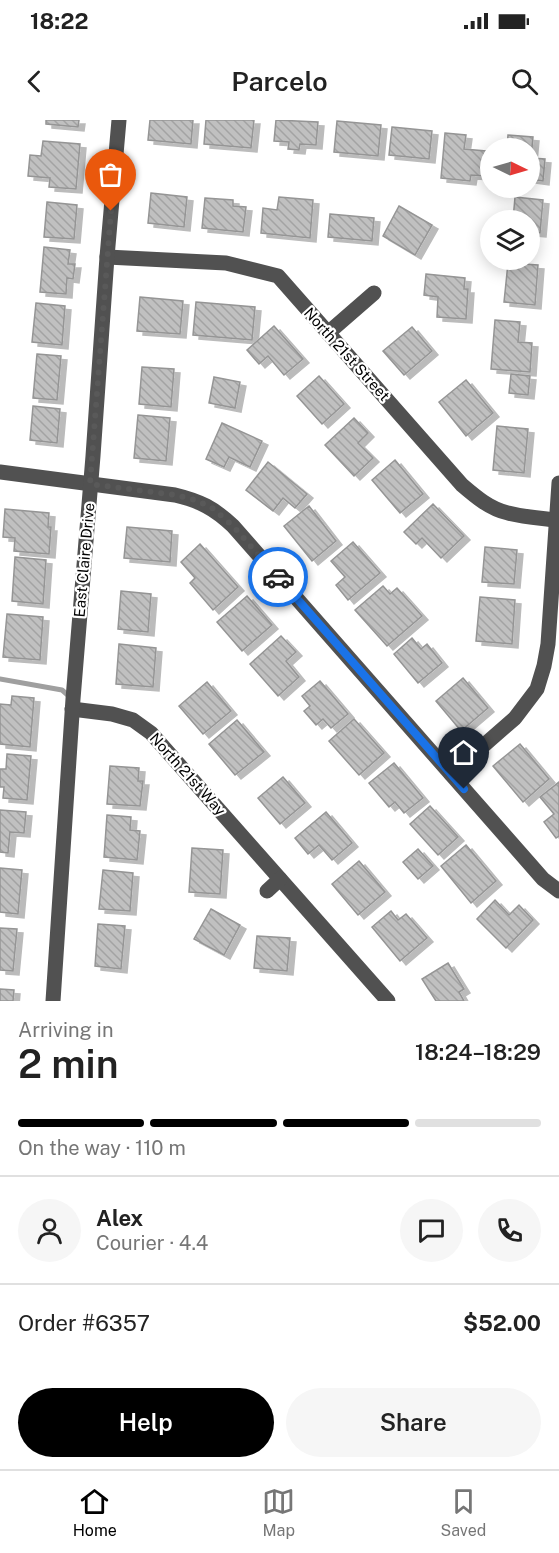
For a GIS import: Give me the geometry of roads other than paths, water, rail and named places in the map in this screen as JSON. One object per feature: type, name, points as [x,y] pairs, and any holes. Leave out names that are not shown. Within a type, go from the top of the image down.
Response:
[{"type":"street","name":"East Claire Drive","points":[[53,1001],[72,709],[119,120]]},
{"type":"street","name":"North 21st Street","points":[[107,257],[226,263],[278,276],[462,486],[493,508],[508,513],[556,520]]},
{"type":"street","points":[[328,333],[374,293]]},
{"type":"street","points":[[0,472],[175,495],[211,507],[222,515],[543,879],[559,891]]},
{"type":"street","points":[[451,774],[515,718],[537,690],[548,644],[559,483]]},
{"type":"street","name":"North 21st Way","points":[[72,709],[112,714],[133,720],[152,733],[388,1001]]},
{"type":"street","points":[[267,891],[280,879]]},
{"type":"waterway","points":[[0,679],[62,690],[70,697]]}]
